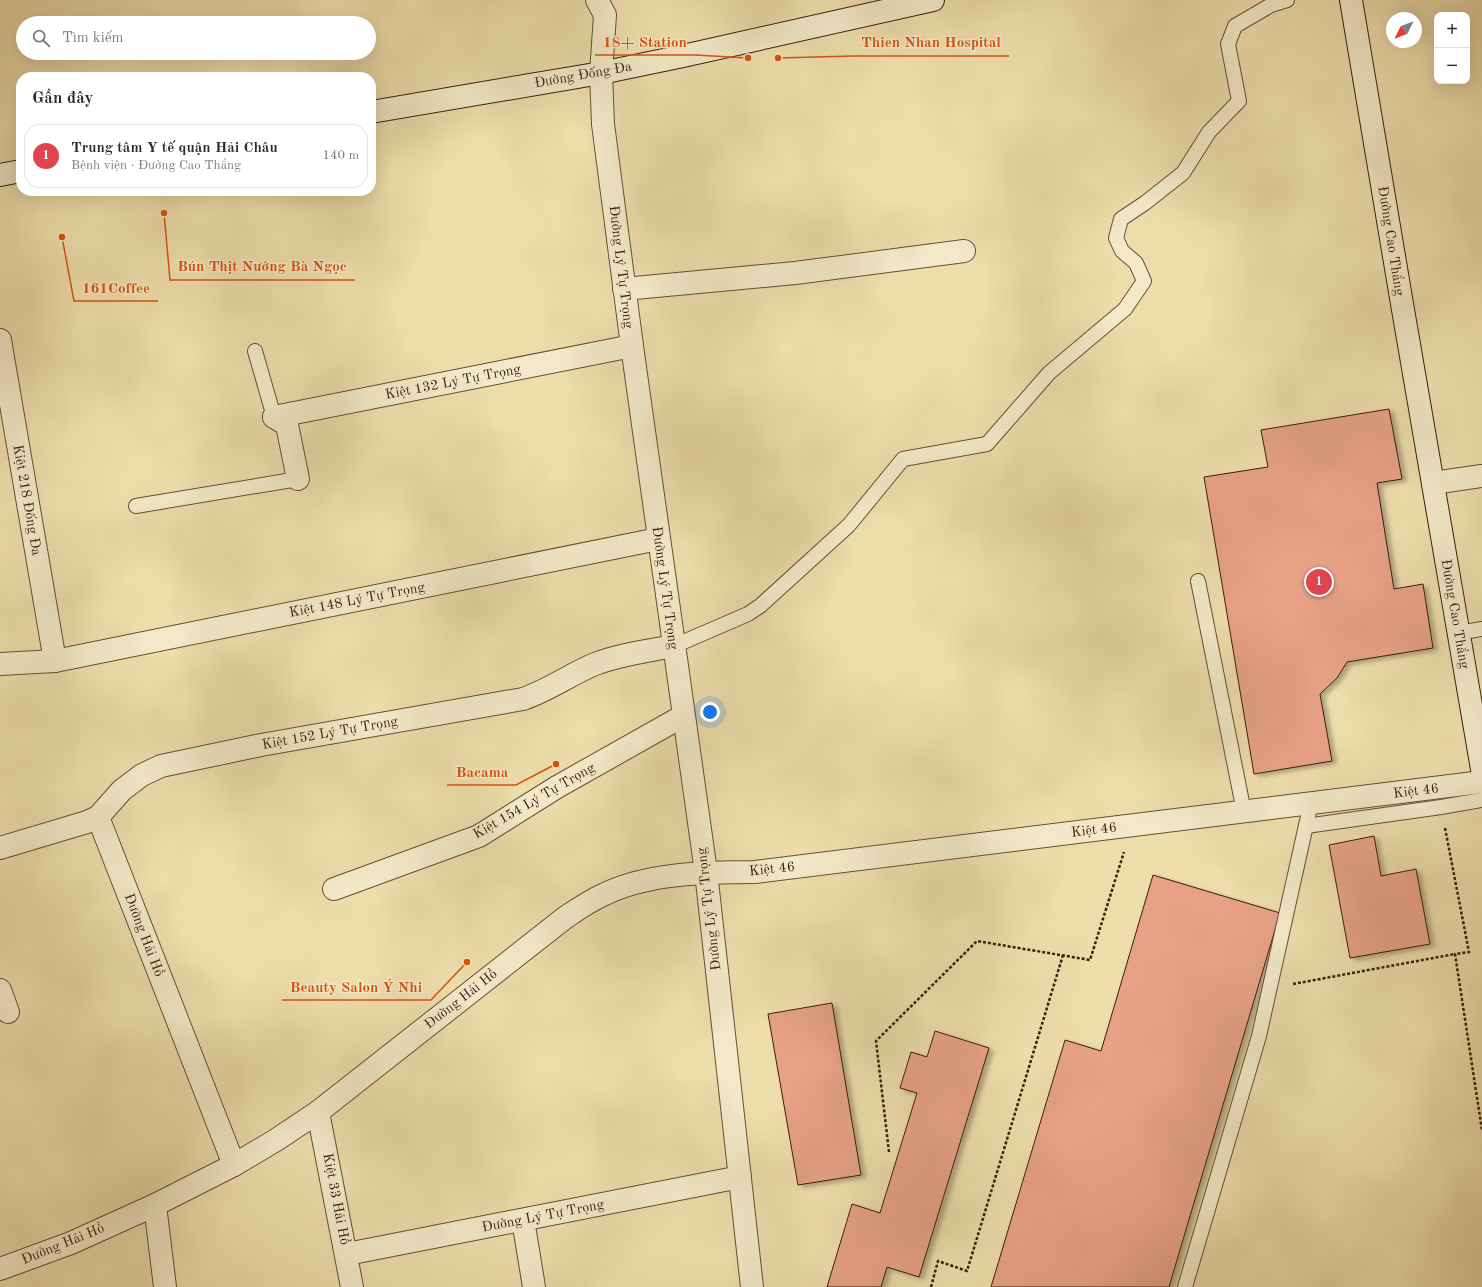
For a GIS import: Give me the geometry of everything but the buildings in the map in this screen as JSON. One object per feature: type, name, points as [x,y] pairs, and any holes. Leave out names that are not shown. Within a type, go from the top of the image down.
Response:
[{"type":"street","name":"Đường Lý Tự Trọng","points":[[597,0],[605,15],[601,72],[603,124],[658,539],[706,872],[752,1287]]},
{"type":"street","name":"Đường Đống Đa","points":[[376,111],[601,72],[683,56],[933,0]]},
{"type":"street","name":"Đường Cao Thắng","points":[[1351,0],[1482,769]]},
{"type":"street","points":[[0,175],[16,172]]},
{"type":"street","points":[[624,289],[795,273],[964,251]]},
{"type":"street","name":"Kiệt 218 Đống Đa","points":[[0,340],[55,661]]},
{"type":"street","name":"Kiệt 132 Lý Tự Trọng","points":[[274,417],[632,346]]},
{"type":"street","points":[[274,417],[287,425],[298,479]]},
{"type":"street","points":[[1433,482],[1482,476]]},
{"type":"street","name":"Kiệt 148 Lý Tự Trọng","points":[[0,664],[55,661],[658,539]]},
{"type":"street","name":"Kiệt 152 Lý Tự Trọng","points":[[0,848],[87,822],[98,817],[122,790],[142,775],[162,766],[261,745],[523,699],[541,692],[593,665],[610,658],[674,646]]},
{"type":"street","name":"Kiệt 154 Lý Tự Trọng","points":[[334,889],[479,836],[556,787],[683,716]]},
{"type":"street","name":"Kiệt 46","points":[[706,872],[755,872],[1482,782]]},
{"type":"street","name":"Đường Hải Hồ","points":[[98,817],[234,1165]]},
{"type":"street","name":"Đường Hải Hồ","points":[[0,1269],[71,1243],[155,1205],[234,1165],[276,1140],[318,1112],[566,917],[586,904],[606,893],[628,885],[706,872]]},
{"type":"street","points":[[0,990],[8,1012]]},
{"type":"street","name":"Kiệt 33 Hải Hồ","points":[[318,1112],[347,1254],[352,1287]]},
{"type":"street","name":"Đường Lý Tự Trọng","points":[[347,1254],[740,1177]]},
{"type":"street","points":[[155,1205],[165,1287]]},
{"type":"street","points":[[523,1220],[534,1287]]},
{"type":"lane","points":[[674,646],[748,614],[760,606],[849,526],[903,459],[987,444],[1049,373],[1125,309],[1144,281],[1136,263],[1122,252],[1116,238],[1121,219],[1183,173],[1209,132],[1239,101],[1228,44],[1235,26],[1271,5],[1287,0]]},
{"type":"lane","points":[[255,351],[274,417]]},
{"type":"lane","points":[[136,506],[298,479]]},
{"type":"lane","points":[[1198,581],[1244,812]]},
{"type":"lane","points":[[1458,633],[1482,629]]},
{"type":"lane","points":[[1306,826],[1482,800]]},
{"type":"lane","points":[[1185,1287],[1259,1036],[1311,803]]},
{"type":"path","points":[[1269,988],[1469,952],[1442,807]]},
{"type":"path","points":[[889,1152],[876,1041],[977,940],[1090,960],[1124,852],[1131,851]]},
{"type":"path","points":[[1455,954],[1482,1130]]},
{"type":"path","points":[[930,1287],[938,1261],[967,1271],[1063,955]]},
{"type":"place","name":"18+ Station","points":[[748,58]]},
{"type":"place","name":"Thien Nhan Hospital","points":[[778,58]]},
{"type":"place","name":"Bún Thịt Nướng Bà Ngọc","points":[[164,213]]},
{"type":"place","name":"161Coffee","points":[[62,237]]},
{"type":"place","name":"Trung tâm Y tế quận Hải Châu","points":[[1319,582]]},
{"type":"place","name":"Bacama","points":[[556,764]]},
{"type":"place","name":"Beauty Salon Ý Nhi","points":[[467,962]]}]
